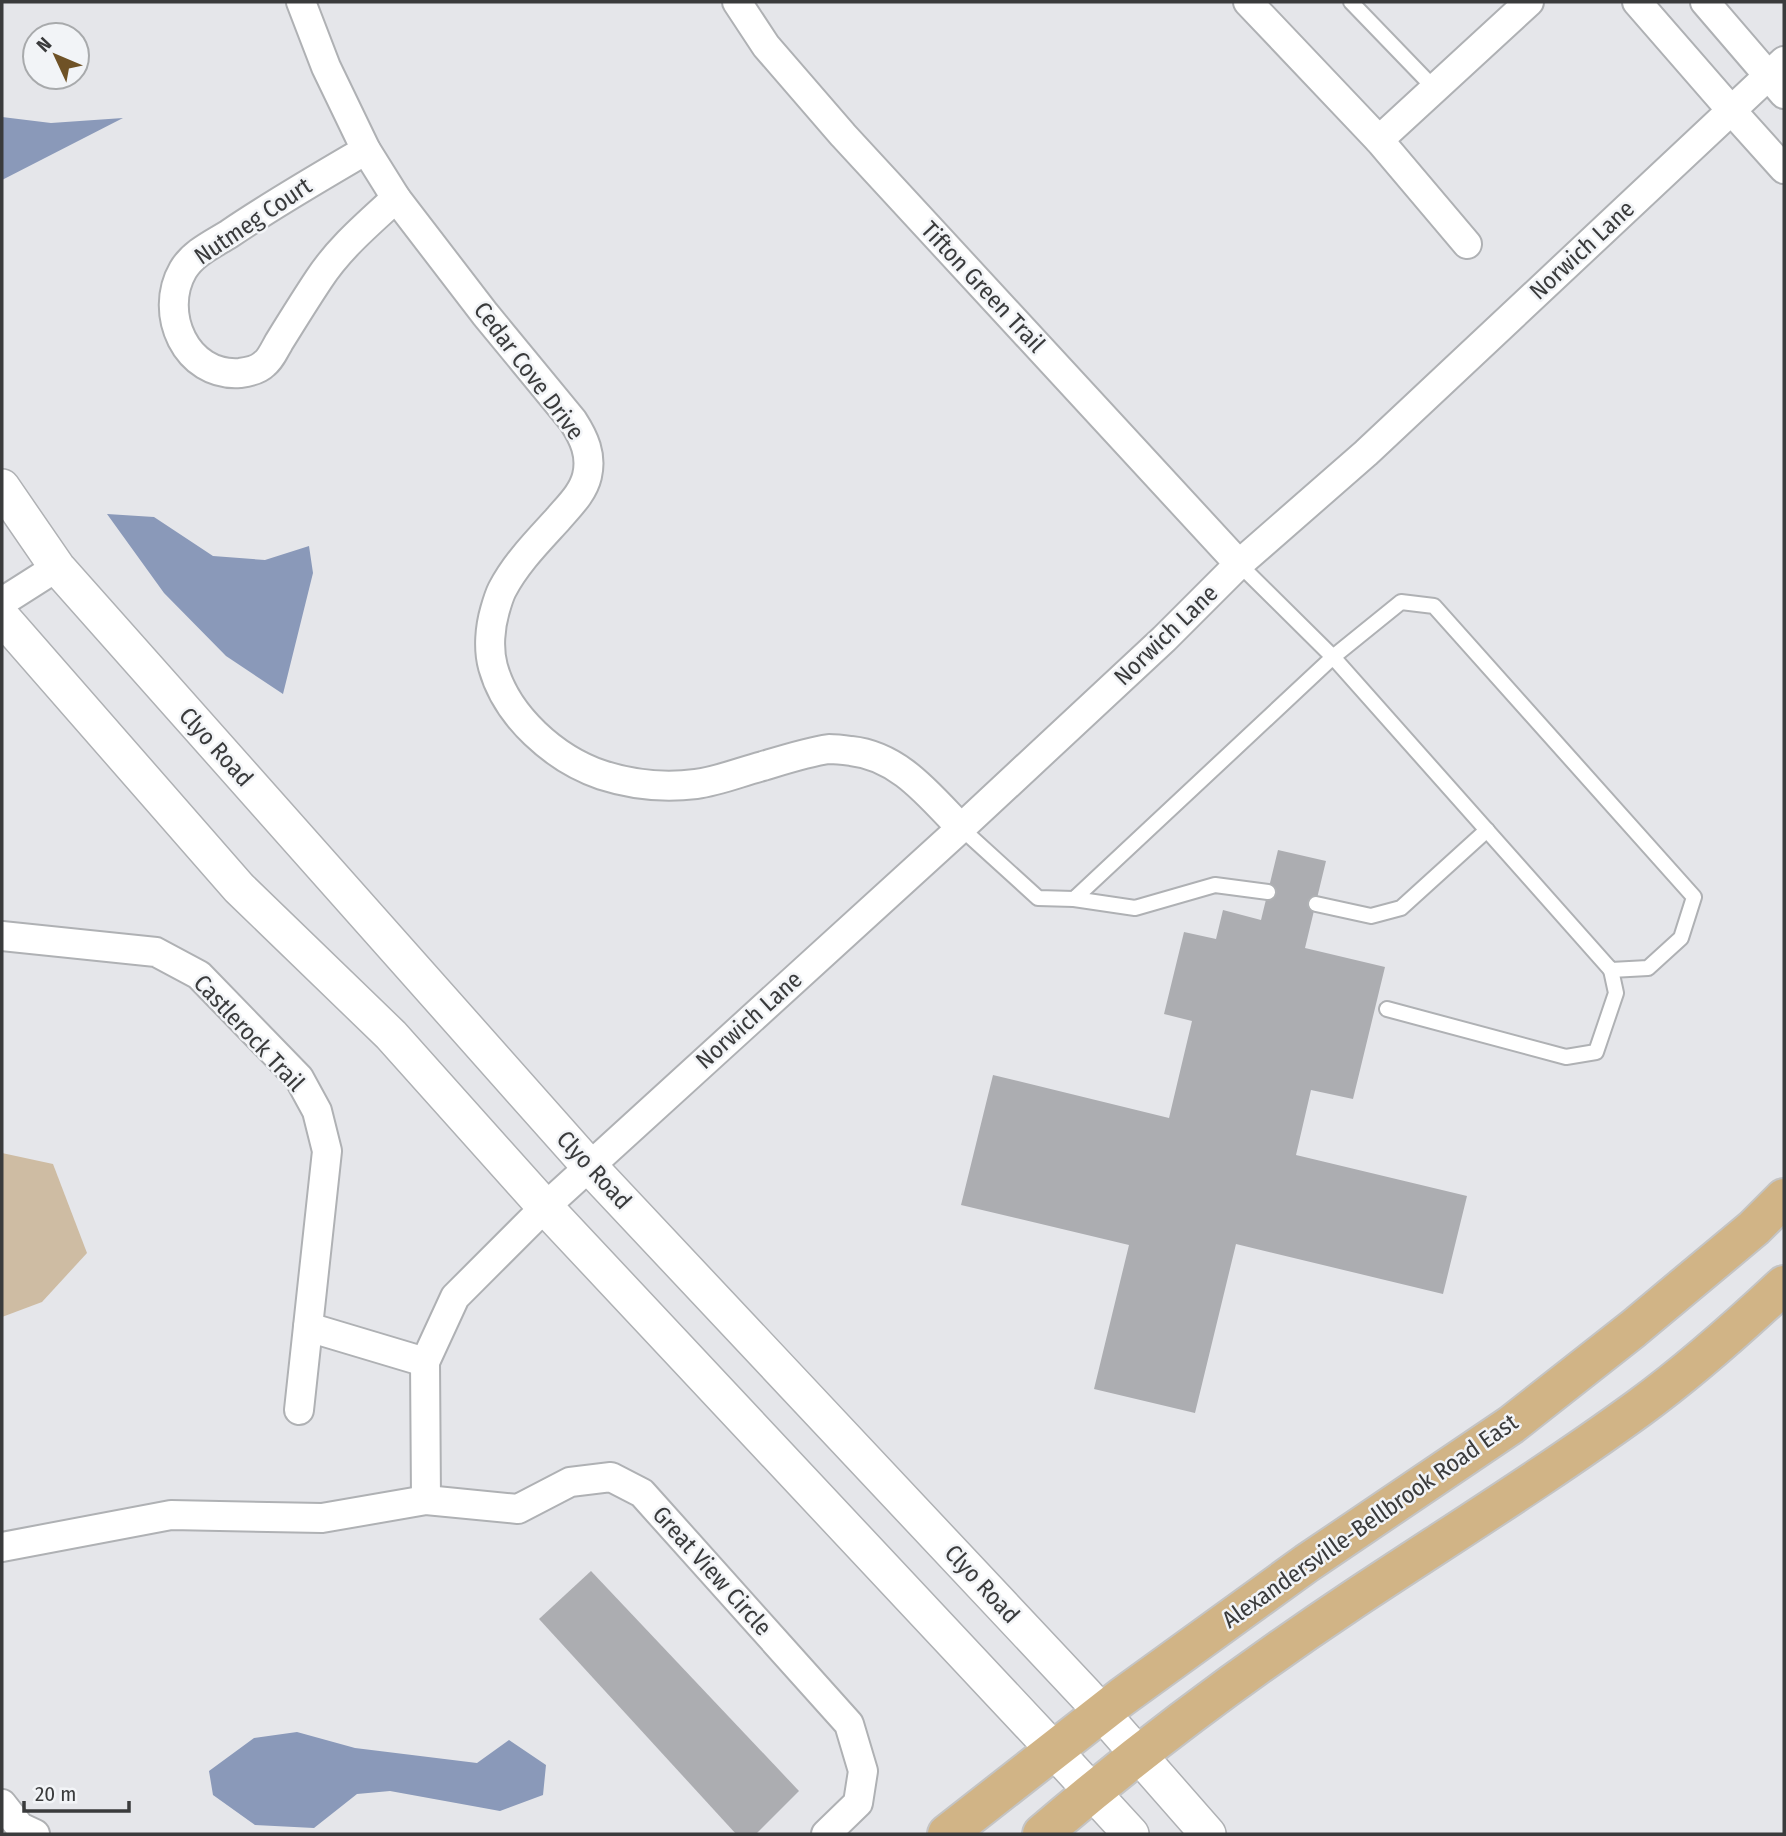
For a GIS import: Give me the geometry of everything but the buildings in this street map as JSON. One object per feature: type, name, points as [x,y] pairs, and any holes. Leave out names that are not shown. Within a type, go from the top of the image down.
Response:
[{"type":"main road","name":"Alexandersville-Bellbrook Road East","points":[[947,1834],[1122,1697],[1307,1563],[1511,1425],[1643,1321],[1754,1228],[1784,1198]]},
{"type":"main road","points":[[1042,1834],[1211,1699],[1641,1407],[1734,1332],[1784,1285]]},
{"type":"street","name":"Cedar Cove Drive","points":[[301,2],[326,67],[366,150],[396,198],[584,438],[589,457],[587,477],[579,495],[519,563],[501,591],[490,627],[492,665],[499,684],[516,713],[538,737],[565,758],[601,775],[637,784],[674,787],[711,782],[831,749],[861,752],[888,762],[912,778],[961,828]]},
{"type":"street","name":"Tifton Green Trail","points":[[737,2],[766,46],[843,135],[1239,564]]},
{"type":"street","points":[[1248,2],[1379,140],[1467,244]]},
{"type":"street","points":[[1379,140],[1530,2]]},
{"type":"street","points":[[1637,2],[1784,169]]},
{"type":"street","points":[[1706,2],[1779,77]]},
{"type":"street","name":"Norwich Lane","points":[[545,1207],[961,828],[1164,639],[1239,564],[1366,453],[1731,110],[1779,77]]},
{"type":"street","name":"Nutmeg Court","points":[[366,150],[268,208],[195,256],[184,268],[175,288],[172,309],[177,330],[187,348],[205,366],[230,373],[249,372],[265,364],[320,277],[348,242],[396,198]]},
{"type":"street","name":"Clyo Road","points":[[2,487],[57,567],[589,1166],[1077,1685],[1208,1834]]},
{"type":"street","points":[[2,603],[57,567]]},
{"type":"street","points":[[2,617],[239,888],[391,1035],[545,1207],[1131,1834]]},
{"type":"street","name":"Castlerock Trail","points":[[2,936],[156,952],[199,975],[299,1078],[317,1111],[327,1151],[299,1410]]},
{"type":"street","points":[[426,1500],[425,1363],[454,1297],[545,1207]]},
{"type":"street","points":[[308,1327],[425,1363]]},
{"type":"street","name":"Great View Circle","points":[[2,1547],[171,1515],[322,1518],[426,1500],[518,1509],[570,1482],[611,1476],[642,1493],[849,1724],[863,1771],[858,1803],[826,1834]]},
{"type":"street","points":[[2,1804],[20,1827],[35,1834]]},
{"type":"lane","points":[[1351,2],[1435,89]]},
{"type":"lane","points":[[1239,564],[1333,657],[1488,830],[1611,970],[1616,993],[1596,1052],[1566,1056],[1387,1009]]},
{"type":"lane","points":[[1074,899],[1333,657],[1401,602],[1434,606],[1694,897],[1681,938],[1648,968],[1611,970]]},
{"type":"lane","points":[[961,828],[1038,898],[1074,899],[1135,908],[1214,885],[1268,891]]},
{"type":"lane","points":[[1316,904],[1371,916],[1401,908],[1488,830]]},
{"type":"shaded area","points":[[2,1153],[53,1164],[87,1253],[42,1302],[2,1317]]},
{"type":"water","points":[[2,117],[51,123],[123,118],[2,180]]},
{"type":"water","points":[[107,514],[154,517],[213,556],[265,560],[309,546],[313,573],[283,694],[226,656],[164,593]]},
{"type":"water","points":[[297,1732],[355,1748],[477,1763],[509,1740],[546,1765],[543,1795],[500,1811],[390,1791],[357,1794],[314,1828],[255,1825],[213,1795],[209,1771],[254,1738]]}]
